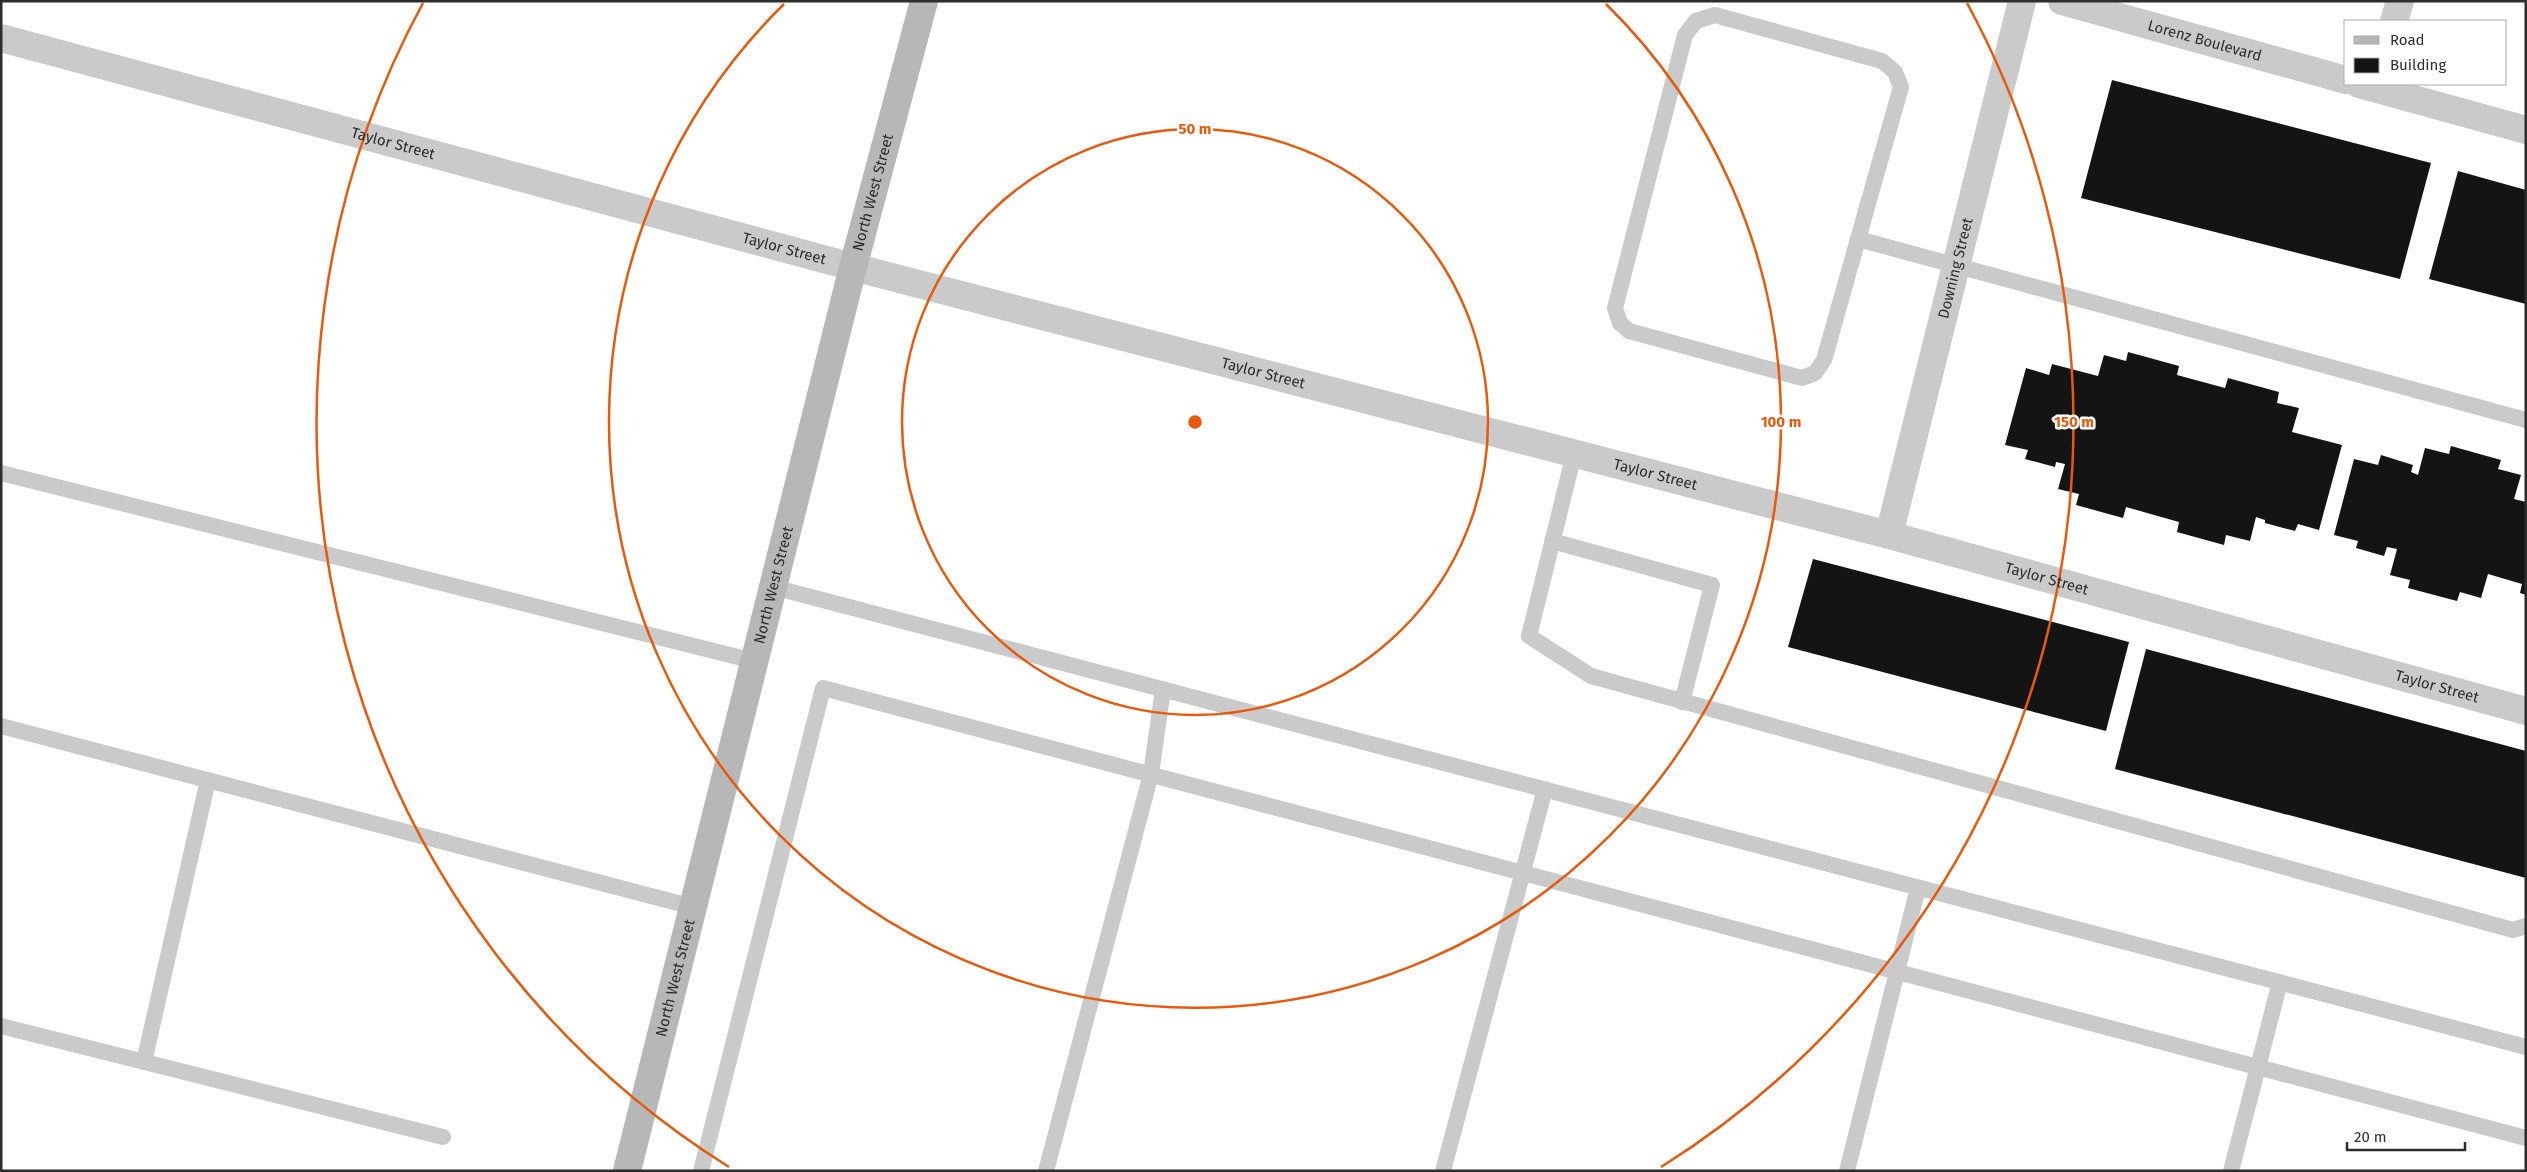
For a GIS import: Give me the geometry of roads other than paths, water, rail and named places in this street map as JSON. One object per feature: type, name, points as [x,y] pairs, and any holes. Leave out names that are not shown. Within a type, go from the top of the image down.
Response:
[{"type":"street","name":"North West Street","points":[[627,1171],[852,267],[924,1]]},
{"type":"street","name":"Downing Street","points":[[1889,535],[2022,1]]},
{"type":"street","name":"Lorenz Boulevard","points":[[2062,1],[2344,79]]},
{"type":"street","points":[[2394,20],[2400,1]]},
{"type":"street","name":"Taylor Street","points":[[1,38],[852,267],[1889,535],[2526,711]]},
{"type":"street","points":[[2371,85],[2526,130]]},
{"type":"lane","points":[[1715,15],[1882,61],[1895,72],[1902,87],[1858,239],[1824,360],[1815,373],[1809,376],[1802,378],[1629,331],[1620,322],[1615,308],[1685,35],[1696,21],[1715,15]]},
{"type":"lane","points":[[1858,239],[2526,420]]},
{"type":"lane","points":[[1574,454],[1529,636],[1591,676],[2513,930],[2526,926]]},
{"type":"lane","points":[[1,473],[754,661]]},
{"type":"lane","points":[[1552,541],[1712,585],[1682,702]]},
{"type":"lane","points":[[773,587],[2526,1046]]},
{"type":"lane","points":[[701,1171],[823,688],[2526,1138]]},
{"type":"lane","points":[[1046,1171],[1151,774],[1163,689]]},
{"type":"lane","points":[[1,726],[693,907]]},
{"type":"lane","points":[[144,1062],[208,780]]},
{"type":"lane","points":[[1443,1171],[1544,789]]},
{"type":"lane","points":[[1847,1171],[1918,888]]},
{"type":"lane","points":[[2231,1171],[2280,982]]},
{"type":"lane","points":[[1,1026],[443,1137]]}]
